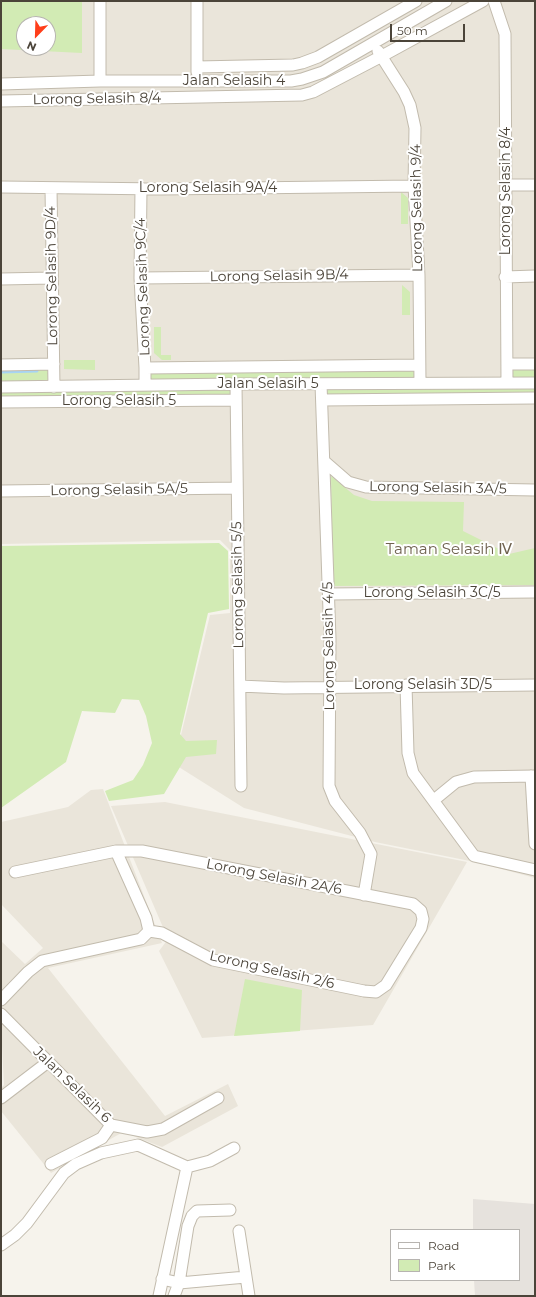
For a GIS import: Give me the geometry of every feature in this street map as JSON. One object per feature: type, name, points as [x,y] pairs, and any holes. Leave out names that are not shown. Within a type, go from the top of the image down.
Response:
[{"type":"street","points":[[100,1],[100,81]]},
{"type":"street","points":[[196,1],[198,81]]},
{"type":"street","points":[[197,66],[293,65],[302,63],[318,57],[416,1]]},
{"type":"street","name":"Jalan Selasih 4","points":[[1,84],[100,81],[291,81],[302,79],[324,72],[446,1]]},
{"type":"street","name":"Lorong Selasih 8/4","points":[[1,101],[302,95],[313,92],[483,1]]},
{"type":"street","name":"Lorong Selasih 8/4","points":[[494,1],[502,19],[505,34],[507,185],[505,277],[508,383]]},
{"type":"street","name":"Lorong Selasih 9/4","points":[[373,44],[404,92],[412,114],[415,128],[414,186],[419,275],[420,383]]},
{"type":"street","points":[[13,84],[13,100]]},
{"type":"street","points":[[507,185],[535,185]]},
{"type":"street","name":"Lorong Selasih 9A/4","points":[[1,187],[140,188],[414,186]]},
{"type":"street","name":"Lorong Selasih 9D/4","points":[[51,188],[54,387]]},
{"type":"street","name":"Lorong Selasih 9C/4","points":[[140,188],[140,278],[146,368],[145,385]]},
{"type":"street","name":"Lorong Selasih 9B/4","points":[[140,278],[419,275]]},
{"type":"street","points":[[505,277],[535,276]]},
{"type":"street","points":[[1,279],[52,278]]},
{"type":"street","name":"Lorong Selasih 9D/4","points":[[1,365],[54,364]]},
{"type":"street","points":[[507,364],[535,364]]},
{"type":"street","points":[[146,368],[420,365]]},
{"type":"street","name":"Jalan Selasih 5","points":[[1,387],[236,384],[535,383]]},
{"type":"street","name":"Lorong Selasih 5/5","points":[[236,384],[241,786]]},
{"type":"street","name":"Lorong Selasih 4/5","points":[[322,384],[329,594],[329,786],[335,801],[360,833],[371,854],[364,895]]},
{"type":"street","points":[[490,384],[490,398]]},
{"type":"street","name":"Jalan Selasih 5","points":[[322,400],[535,398]]},
{"type":"street","name":"Lorong Selasih 5","points":[[1,402],[236,400]]},
{"type":"street","name":"Lorong Selasih 3A/5","points":[[325,462],[348,482],[366,487],[535,490]]},
{"type":"street","name":"Lorong Selasih 5A/5","points":[[1,491],[237,488]]},
{"type":"street","name":"Lorong Selasih 3C/5","points":[[329,594],[535,592]]},
{"type":"street","points":[[406,685],[408,753],[413,773],[474,856],[535,870]]},
{"type":"street","name":"Lorong Selasih 3D/5","points":[[240,686],[535,685]]},
{"type":"street","points":[[434,800],[456,782],[474,777],[533,776],[535,844]]},
{"type":"street","points":[[1,1000],[28,972],[42,961],[141,940],[149,931],[146,918],[116,851],[15,872]]},
{"type":"street","name":"Lorong Selasih 2A/6","points":[[116,851],[142,851],[413,904],[421,911],[423,918],[421,928],[386,985],[376,992]]},
{"type":"street","name":"Lorong Selasih 2/6","points":[[149,931],[162,933],[213,960],[364,991],[376,992]]},
{"type":"street","name":"Jalan Selasih 6","points":[[1,1014],[111,1125],[147,1132],[163,1129],[218,1098]]},
{"type":"street","points":[[1,1098],[48,1062]]},
{"type":"street","points":[[51,1164],[102,1138],[111,1125]]},
{"type":"street","points":[[134,1130],[134,1138],[138,1145],[187,1167],[210,1161],[234,1148]]},
{"type":"street","points":[[1,1246],[16,1235],[64,1173],[76,1164],[101,1153],[138,1145]]},
{"type":"street","points":[[159,1296],[187,1167]]},
{"type":"street","points":[[174,1296],[179,1284],[188,1226],[192,1216],[197,1211],[230,1210]]},
{"type":"street","points":[[239,1231],[249,1296]]},
{"type":"street","points":[[162,1279],[179,1284],[246,1277]]},
{"type":"shaded area","points":[[1,1],[535,1],[535,878],[475,862],[375,842],[244,808],[174,764],[210,615],[230,613],[230,550],[220,540],[1,544]]},
{"type":"shaded area","points":[[103,789],[162,943],[48,968],[165,1116],[228,1084],[238,1106],[162,1147],[123,1132],[51,1173],[1,1111],[1,1088],[4,1085],[1,1026],[1,941],[25,964],[43,948],[1,904],[1,822],[68,807],[91,790]]},
{"type":"shaded area","points":[[165,802],[467,862],[373,1025],[202,1038],[159,951],[168,939],[111,806]]},
{"type":"shaded area","points":[[473,1199],[535,1204],[535,1296],[475,1296],[474,1281],[520,1281],[520,1229],[473,1229]]},
{"type":"green space","points":[[1,1],[82,1],[82,53],[56,52],[56,16],[16,16],[16,50],[1,49]]},
{"type":"green space","points":[[401,192],[408,198],[408,224],[401,224]]},
{"type":"green space","points":[[402,285],[410,292],[410,315],[402,315]]},
{"type":"green space","points":[[154,327],[161,327],[161,355],[171,355],[171,360],[162,360],[154,353]]},
{"type":"green space","points":[[64,360],[95,360],[95,370],[64,369]]},
{"type":"green space","points":[[54,364],[54,386],[145,385],[145,368],[419,365],[420,383],[507,383],[507,364],[535,364],[535,398],[322,400],[321,384],[236,384],[236,400],[1,402],[1,365]]},
{"type":"green space","name":"Taman Selasih Ⅳ","points":[[331,476],[354,495],[372,501],[464,502],[463,531],[509,554],[535,548],[535,585],[333,586]]},
{"type":"green space","points":[[219,543],[228,551],[229,609],[208,613],[180,734],[186,741],[217,740],[216,754],[186,757],[164,794],[109,801],[105,791],[133,780],[143,765],[152,743],[146,716],[139,700],[122,699],[115,713],[82,711],[66,762],[1,808],[1,546]]},
{"type":"green space","points":[[245,979],[302,990],[300,1031],[234,1036]]},
{"type":"waterway","points":[[1,372],[37,371]]},
{"type":"district","name":"Taman Selasih Ⅳ","points":[[449,550]]}]
